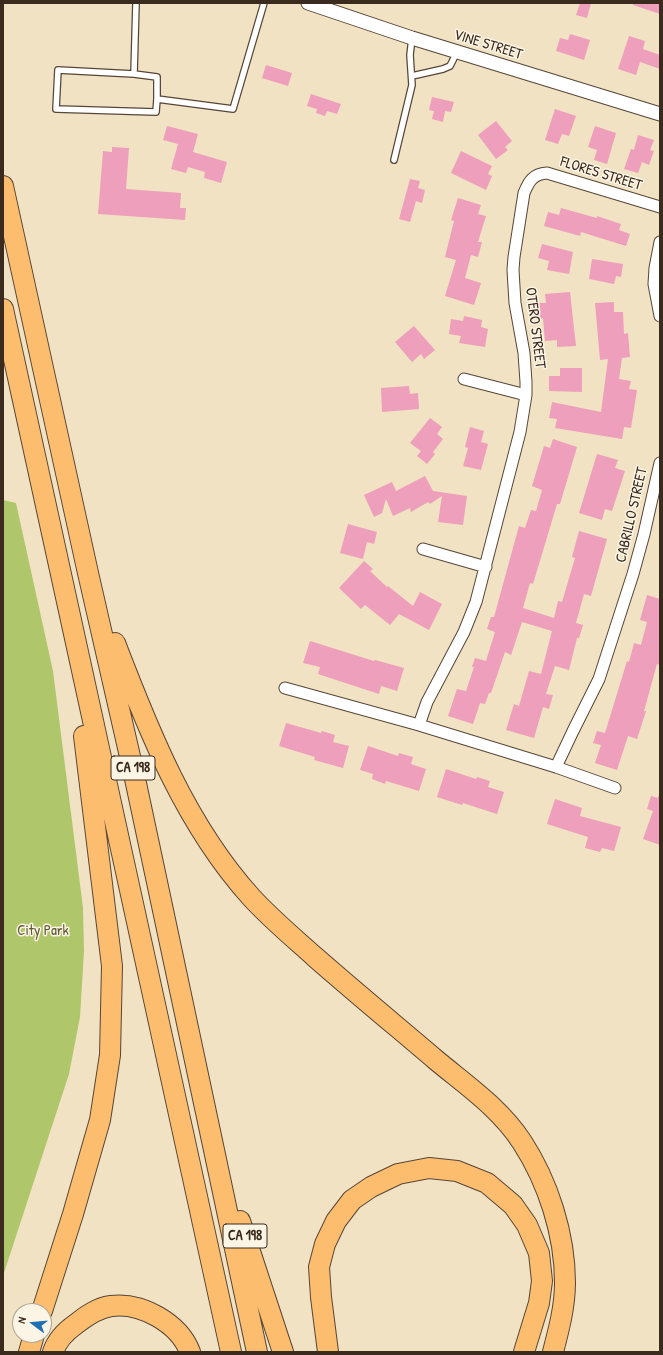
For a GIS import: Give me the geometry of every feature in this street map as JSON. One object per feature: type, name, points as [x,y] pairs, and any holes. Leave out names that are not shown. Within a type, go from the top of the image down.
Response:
[{"type":"highway","name":"CA 198","points":[[3,186],[134,774],[257,1352]]},
{"type":"highway","name":"CA 198","points":[[3,309],[231,1352]]},
{"type":"highway","points":[[88,573],[137,701],[179,793],[216,854],[251,897],[281,927],[341,980],[497,1111],[521,1141],[537,1169],[549,1198],[563,1246],[565,1284],[561,1321],[553,1352]]},
{"type":"highway","points":[[45,1303],[73,1214],[100,1120],[110,1055],[112,966],[85,740],[82,676]]},
{"type":"highway","name":"CA 198","points":[[208,1121],[283,1352]]},
{"type":"highway","points":[[328,1352],[321,1298],[319,1267],[325,1244],[336,1221],[352,1200],[371,1187],[398,1174],[429,1168],[457,1172],[487,1183],[513,1205],[527,1225],[539,1254],[542,1281],[539,1303],[524,1352]]},
{"type":"highway","points":[[53,1352],[55,1345],[72,1327],[90,1313],[110,1306],[131,1306],[149,1312],[173,1328],[186,1343],[190,1352]]},
{"type":"street","name":"VINE STREET","points":[[308,3],[412,38],[660,114]]},
{"type":"street","name":"FLORES STREET","points":[[534,176],[539,173],[547,173],[561,176],[660,207]]},
{"type":"street","name":"OTERO STREET","points":[[419,725],[427,702],[464,632],[476,602],[520,432],[526,395],[524,353],[515,303],[514,264],[522,200],[527,185],[534,176]]},
{"type":"street","points":[[660,242],[655,268],[654,284],[660,316]]},
{"type":"street","points":[[464,379],[526,395]]},
{"type":"street","name":"CABRILLO STREET","points":[[556,767],[599,679],[634,574],[660,463]]},
{"type":"street","points":[[423,549],[486,568]]},
{"type":"street","points":[[285,688],[419,725],[556,767],[615,788]]},
{"type":"lane","points":[[134,74],[136,3]]},
{"type":"lane","points":[[157,99],[233,109],[264,3]]},
{"type":"lane","points":[[394,160],[412,85],[410,55],[412,38]]},
{"type":"lane","points":[[412,76],[450,66],[457,52]]},
{"type":"lane","points":[[58,70],[134,74],[157,76],[156,112],[56,109],[58,70]]},
{"type":"green space","name":"City Park","points":[[3,500],[16,503],[53,671],[83,908],[84,951],[80,1017],[69,1074],[3,1276]]},
{"type":"building","points":[[580,3],[591,3],[587,18],[576,15]]},
{"type":"building","points":[[633,3],[660,3],[660,14],[633,5]]},
{"type":"building","points":[[570,34],[590,40],[584,60],[556,51],[560,38],[568,40]]},
{"type":"building","points":[[629,36],[645,41],[643,49],[660,55],[660,69],[640,62],[636,75],[618,69]]},
{"type":"building","points":[[266,65],[292,73],[288,86],[262,78]]},
{"type":"building","points":[[311,94],[341,104],[337,114],[327,111],[325,116],[316,113],[317,109],[307,106]]},
{"type":"building","points":[[432,97],[454,102],[451,112],[445,111],[443,122],[432,119],[434,111],[429,110]]},
{"type":"building","points":[[555,109],[576,116],[569,136],[562,134],[558,144],[545,140]]},
{"type":"building","points":[[496,121],[512,141],[505,147],[508,150],[496,159],[478,135]]},
{"type":"building","points":[[167,126],[198,134],[193,152],[227,162],[221,183],[204,178],[205,172],[188,167],[186,173],[171,169],[178,144],[163,140]]},
{"type":"building","points":[[595,126],[616,133],[607,164],[594,160],[597,150],[588,147]]},
{"type":"building","points":[[638,135],[654,140],[650,150],[654,151],[649,165],[642,162],[638,173],[624,169],[631,149],[634,150]]},
{"type":"building","points":[[112,147],[129,148],[126,189],[181,193],[180,208],[186,208],[185,220],[98,214],[103,151],[112,152]]},
{"type":"building","points":[[461,151],[492,166],[488,174],[492,176],[486,190],[451,173]]},
{"type":"building","points":[[410,179],[420,181],[418,188],[425,190],[422,203],[416,201],[410,222],[399,219]]},
{"type":"building","points":[[458,198],[481,205],[478,214],[486,216],[478,242],[482,242],[478,257],[471,255],[465,278],[481,283],[474,305],[445,296],[456,260],[445,257],[454,221],[451,220]]},
{"type":"building","points":[[561,208],[597,218],[597,216],[621,224],[619,230],[630,234],[626,246],[581,232],[580,236],[544,226],[548,212],[559,215]]},
{"type":"building","points":[[542,244],[573,252],[569,274],[547,270],[549,261],[538,258]]},
{"type":"building","points":[[592,259],[623,264],[621,277],[616,276],[614,284],[589,279]]},
{"type":"building","points":[[570,292],[576,346],[557,347],[557,340],[545,341],[543,318],[540,319],[539,303],[546,303],[545,294]]},
{"type":"building","points":[[614,302],[614,312],[623,312],[624,334],[628,333],[630,357],[622,358],[619,379],[631,381],[629,389],[637,390],[631,428],[624,427],[622,439],[555,428],[557,419],[549,418],[552,402],[601,412],[608,359],[600,360],[595,303]]},
{"type":"building","points":[[464,316],[482,320],[481,327],[488,329],[485,347],[459,343],[461,336],[449,334],[451,319],[463,321]]},
{"type":"building","points":[[414,326],[435,350],[424,359],[421,354],[412,362],[395,342]]},
{"type":"building","points":[[560,368],[582,368],[582,392],[549,391],[549,376],[560,376]]},
{"type":"building","points":[[409,386],[410,394],[418,393],[419,409],[382,412],[381,388]]},
{"type":"building","points":[[430,418],[442,427],[437,434],[443,439],[433,452],[435,454],[427,464],[417,456],[421,451],[410,443]]},
{"type":"building","points":[[470,427],[484,431],[481,442],[488,444],[481,470],[463,466],[468,448],[465,447]]},
{"type":"building","points":[[553,439],[577,447],[560,504],[557,504],[533,584],[530,583],[523,608],[554,618],[558,601],[562,602],[575,558],[572,557],[579,531],[607,539],[591,596],[584,594],[576,623],[583,625],[579,638],[577,638],[569,670],[555,666],[546,694],[553,695],[549,709],[543,707],[534,738],[506,730],[514,704],[519,706],[529,671],[541,674],[552,631],[522,622],[511,655],[505,652],[491,693],[489,693],[485,704],[480,703],[473,724],[448,716],[457,689],[466,691],[474,667],[472,667],[475,658],[486,661],[495,632],[487,629],[491,617],[494,617],[519,526],[525,528],[531,510],[536,511],[542,490],[532,486],[544,446],[550,448]]},
{"type":"building","points":[[597,454],[618,460],[615,468],[625,471],[612,511],[605,509],[602,520],[579,513]]},
{"type":"building","points":[[425,476],[433,491],[467,496],[463,525],[438,522],[442,496],[430,504],[428,502],[411,512],[410,508],[393,516],[386,499],[382,513],[374,517],[364,495],[392,482],[396,491]]},
{"type":"building","points":[[348,524],[377,532],[374,544],[367,542],[363,559],[340,553]]},
{"type":"building","points":[[364,561],[373,569],[370,571],[387,587],[388,586],[413,606],[420,592],[442,604],[429,630],[399,614],[390,625],[365,605],[361,609],[339,588]]},
{"type":"building","points":[[647,595],[660,599],[660,665],[657,664],[644,711],[646,711],[637,739],[628,736],[617,770],[595,763],[601,745],[593,743],[597,731],[605,733],[634,643],[641,645],[647,622],[640,620]]},
{"type":"building","points":[[310,641],[374,661],[375,660],[404,668],[397,691],[381,686],[379,694],[318,674],[320,667],[303,663]]},
{"type":"building","points":[[286,723],[321,733],[322,731],[335,735],[333,742],[349,746],[343,768],[314,760],[315,757],[279,746]]},
{"type":"building","points":[[368,746],[398,756],[399,753],[413,757],[411,764],[426,769],[419,791],[386,781],[385,784],[372,779],[373,774],[360,770]]},
{"type":"building","points":[[446,769],[476,779],[477,777],[490,781],[488,787],[504,792],[497,814],[463,803],[462,805],[437,797]]},
{"type":"building","points":[[651,796],[658,798],[658,796],[660,796],[660,845],[643,839],[653,811],[647,809]]},
{"type":"building","points":[[555,799],[582,808],[580,816],[621,827],[614,851],[602,848],[600,852],[585,848],[588,837],[547,824]]}]
